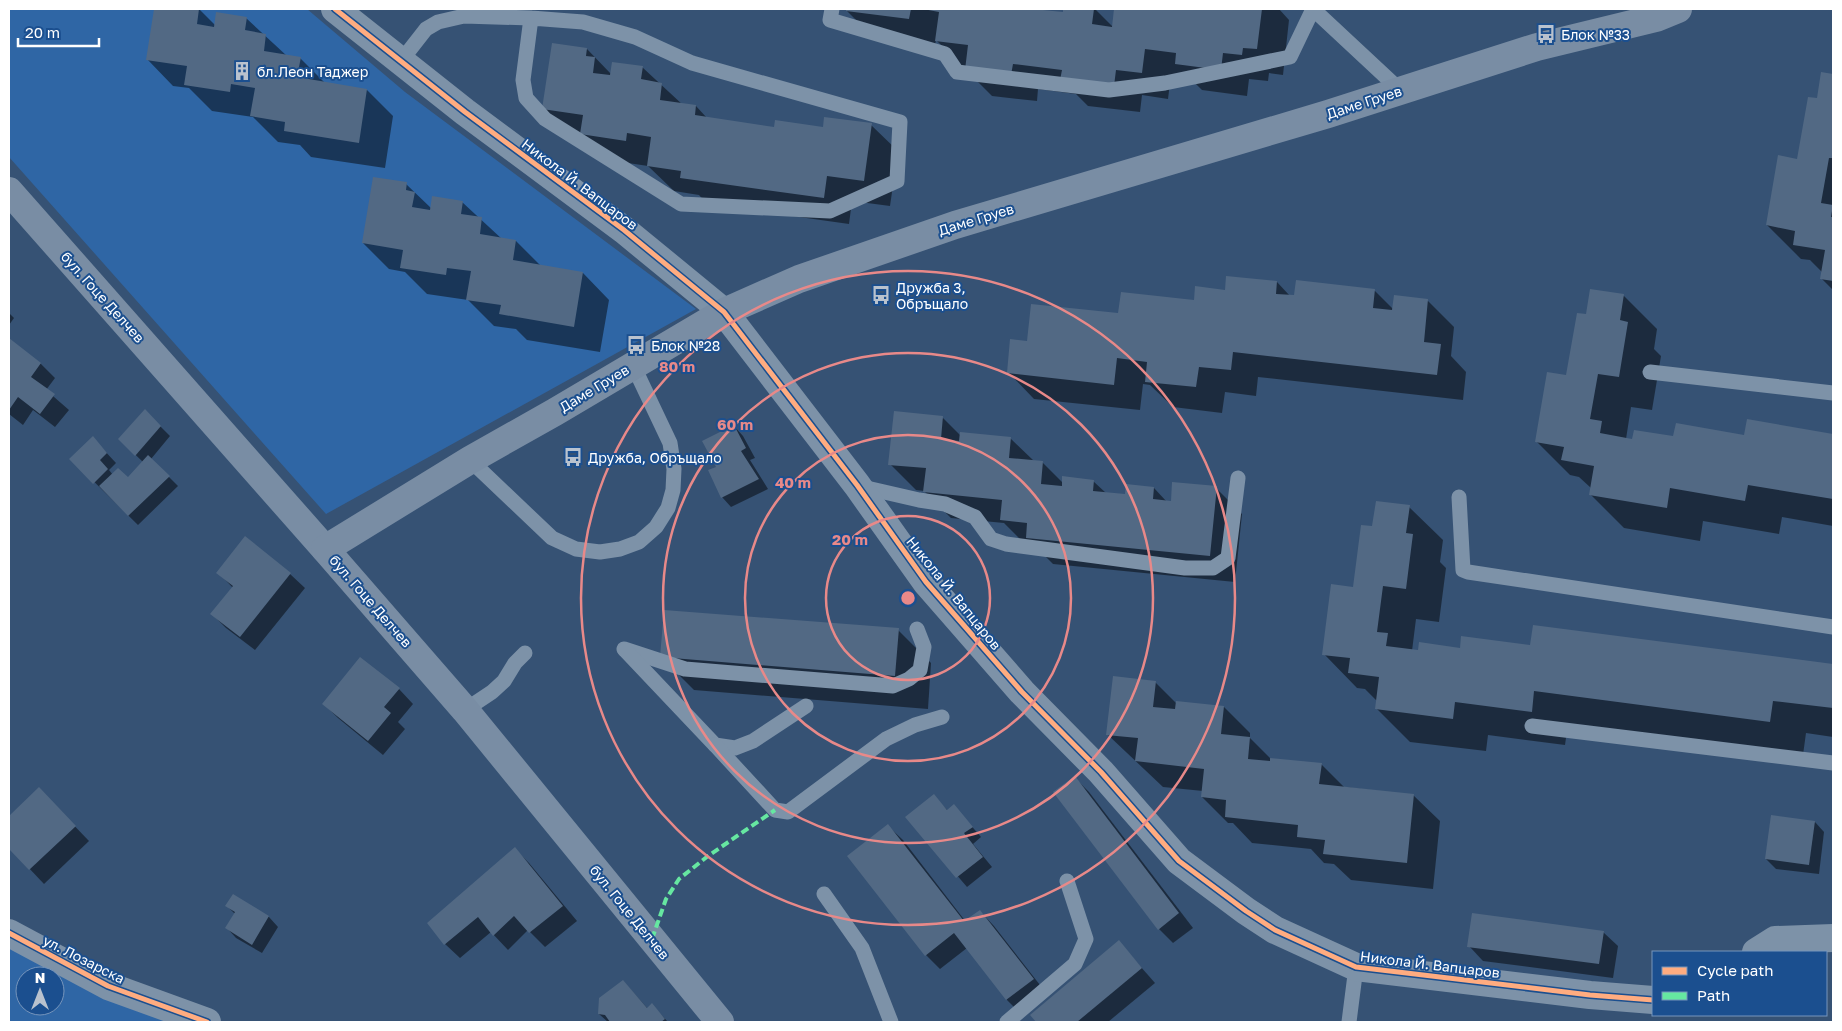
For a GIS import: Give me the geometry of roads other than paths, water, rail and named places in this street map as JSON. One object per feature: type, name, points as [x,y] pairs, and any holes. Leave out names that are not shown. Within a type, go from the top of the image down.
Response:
[{"type":"main road","name":"Даме Груев","points":[[325,549],[470,460],[724,312],[799,279],[955,224],[1401,91],[1537,47],[1656,18],[1678,9]]},
{"type":"main road","name":"бул. Гоце Делчев","points":[[9,191],[465,710],[720,1022]]},
{"type":"street","name":"Никола Й. Вапцаров","points":[[335,9],[465,112],[624,230],[724,312],[933,589],[1022,692],[1100,772],[1179,861],[1275,930],[1356,967],[1590,995],[1652,1000]]},
{"type":"street","name":"ул. Лозарска","points":[[9,933],[108,986],[208,1022]]},
{"type":"street","points":[[1758,951],[1775,940],[1833,938]]},
{"type":"lane","points":[[832,9],[830,20],[945,54],[957,72],[1109,90],[1165,82],[1290,57],[1313,9],[1401,91]]},
{"type":"lane","points":[[400,61],[426,28],[438,22],[464,16],[531,18],[583,22],[635,37],[692,64],[900,122],[897,182],[830,211],[681,204],[545,119],[526,98],[523,80],[531,18]]},
{"type":"lane","points":[[470,460],[552,538],[576,549],[600,552],[620,549],[639,542],[656,527],[668,508],[673,490],[674,469],[670,443],[633,365]]},
{"type":"lane","points":[[1650,372],[1833,394]]},
{"type":"lane","points":[[857,486],[944,504],[975,517],[991,539],[1006,544],[1185,568],[1213,568],[1228,558],[1238,478]]},
{"type":"lane","points":[[1459,497],[1462,570],[1833,627]]},
{"type":"lane","points":[[917,629],[924,647],[920,670],[909,679],[893,686],[685,669],[624,649],[775,810],[788,812],[886,739],[915,725],[942,717]]},
{"type":"lane","points":[[465,710],[498,686],[514,663],[525,653]]},
{"type":"lane","points":[[714,744],[735,748],[753,741],[806,706]]},
{"type":"lane","points":[[1532,726],[1833,763]]},
{"type":"lane","points":[[1007,1022],[1075,964],[1086,939],[1067,881]]},
{"type":"lane","points":[[824,894],[862,948],[891,1022]]},
{"type":"lane","points":[[1349,1022],[1356,967]]},
{"type":"place","name":"Блок №33","points":[[1546,34]]},
{"type":"place","name":"бл.Леон Таджер","points":[[242,71]]},
{"type":"place","name":"Дружба 3, Обръщало","points":[[881,295]]},
{"type":"place","name":"Блок №28","points":[[636,345]]},
{"type":"place","name":"Дружба, Обръщало","points":[[573,457]]}]
